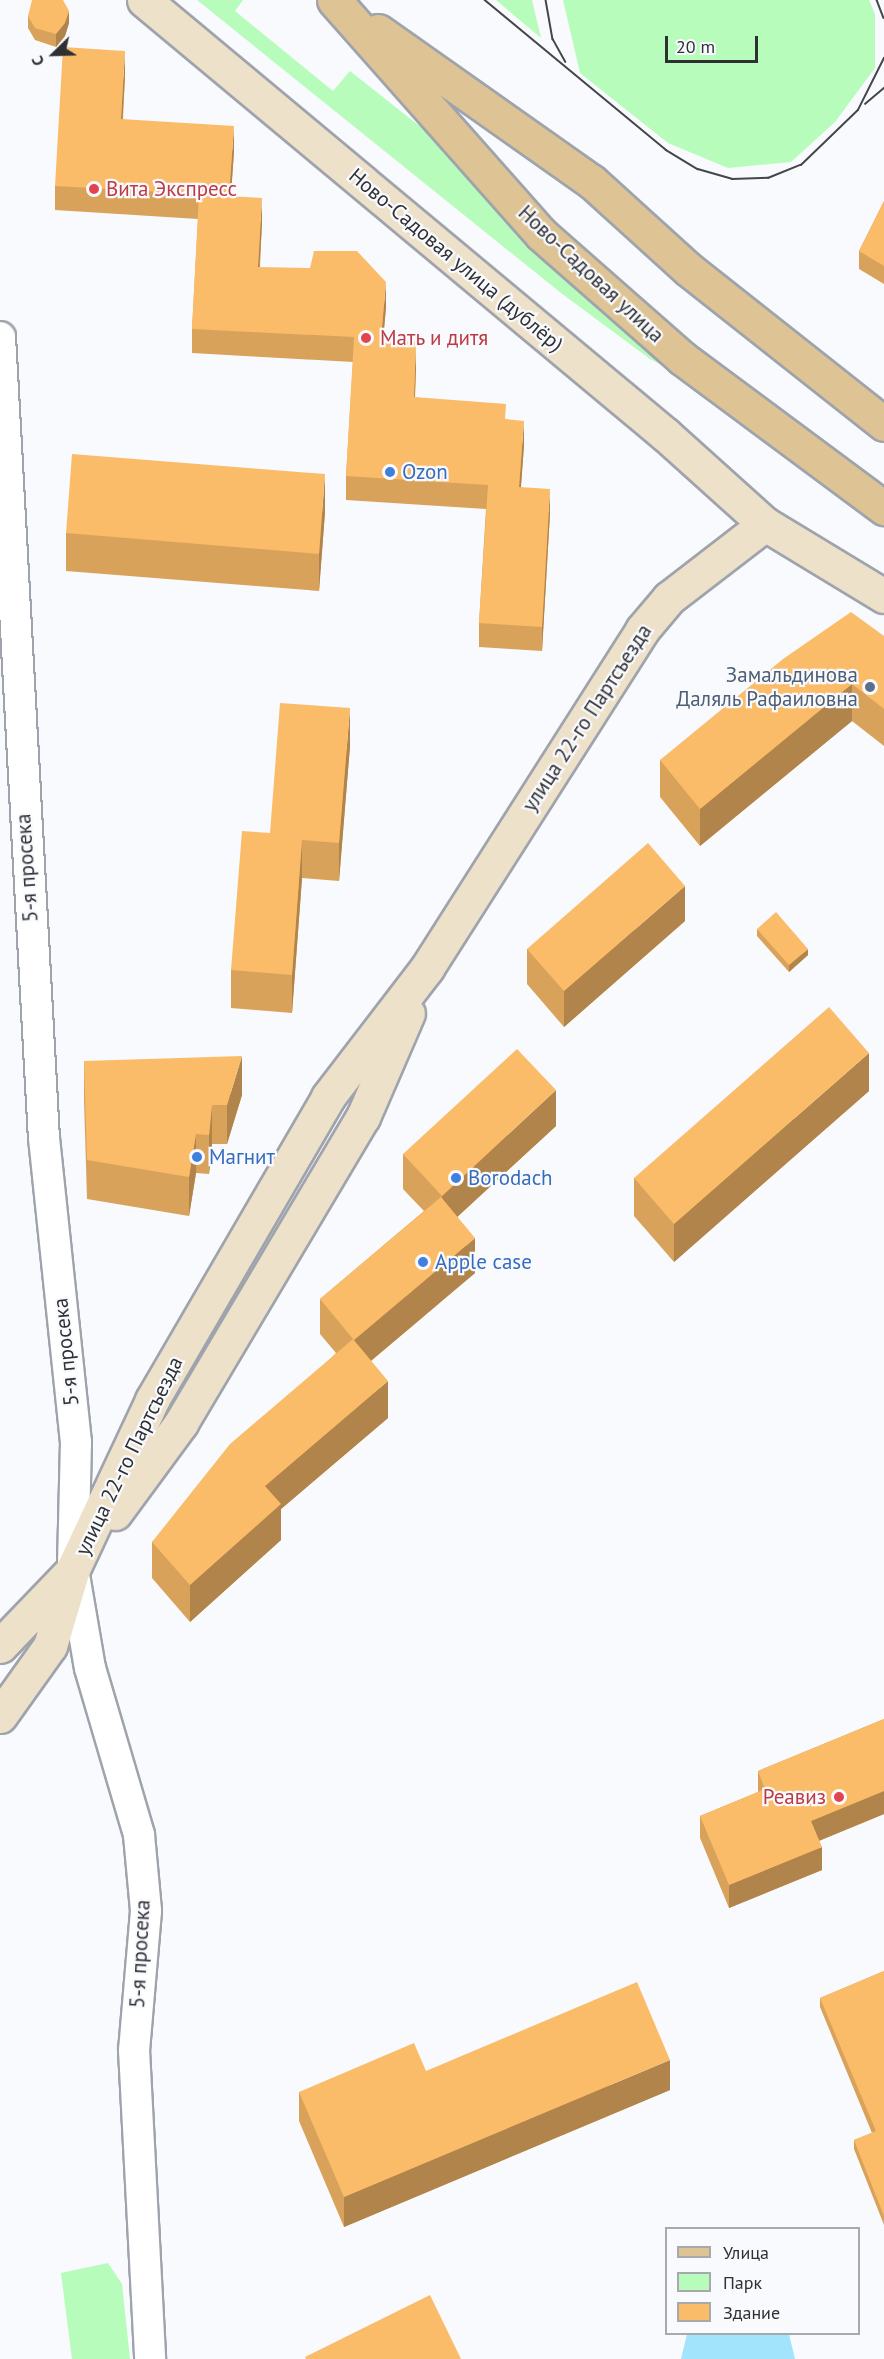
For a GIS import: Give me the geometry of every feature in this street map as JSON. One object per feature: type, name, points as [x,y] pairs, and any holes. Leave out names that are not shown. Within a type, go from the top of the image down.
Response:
[{"type":"main road","name":"Ново-Садовая улица (дублёр)","points":[[144,0],[666,435],[765,524]]},
{"type":"main road","name":"Ново-Садовая улица","points":[[335,0],[591,181],[688,269],[884,424]]},
{"type":"main road","name":"Ново-Садовая улица","points":[[335,0],[541,234],[629,313],[810,458],[884,508]]},
{"type":"main road","points":[[765,524],[884,596]]},
{"type":"main road","name":"улица 22-го Партсъезда","points":[[74,1569],[181,1423],[363,1117],[428,968],[642,630],[669,598],[765,524]]},
{"type":"main road","points":[[0,1646],[74,1569]]},
{"type":"main road","points":[[0,1716],[50,1646],[74,1569]]},
{"type":"street","name":"5-я просека","points":[[0,337],[44,1138],[76,1442],[74,1569],[90,1668],[141,1856],[146,1911],[134,2050],[150,2359]]},
{"type":"green space","points":[[197,0],[243,0],[235,11],[333,91],[350,71],[724,367],[715,393],[650,359],[561,293]]},
{"type":"green space","points":[[496,0],[532,0],[541,38]]},
{"type":"green space","points":[[563,0],[869,0],[875,14],[875,68],[835,122],[791,162],[728,168],[668,143],[580,73]]},
{"type":"green space","points":[[108,2263],[122,2284],[130,2359],[72,2359],[61,2273]]},
{"type":"water","points":[[687,2335],[789,2335],[795,2359],[681,2359]]},
{"type":"building","points":[[32,0],[63,0],[69,11],[65,23],[56,34],[35,28],[28,16]]},
{"type":"building","points":[[63,47],[125,51],[121,119],[234,126],[229,196],[262,198],[258,267],[310,268],[314,251],[357,251],[386,282],[381,339],[416,341],[414,397],[506,404],[505,419],[524,421],[519,487],[550,489],[542,627],[479,623],[488,485],[346,476],[354,337],[192,329],[199,194],[55,186]]},
{"type":"building","points":[[884,201],[884,266],[859,251]]},
{"type":"building","points":[[72,454],[325,474],[319,554],[66,533]]},
{"type":"building","points":[[851,612],[884,636],[884,709],[852,684],[700,809],[660,760],[783,659]]},
{"type":"building","points":[[280,703],[350,708],[339,843],[302,840],[292,975],[231,970],[242,831],[270,833]]},
{"type":"building","points":[[648,843],[685,886],[564,991],[527,949]]},
{"type":"building","points":[[776,912],[808,949],[789,965],[757,929]]},
{"type":"building","points":[[829,1007],[869,1053],[674,1224],[634,1178]]},
{"type":"building","points":[[517,1049],[556,1090],[442,1196],[403,1154]]},
{"type":"building","points":[[242,1056],[227,1105],[212,1105],[209,1135],[196,1134],[189,1177],[87,1160],[84,1061]]},
{"type":"building","points":[[441,1197],[475,1238],[354,1340],[320,1299]]},
{"type":"building","points":[[353,1339],[388,1381],[265,1486],[281,1504],[190,1585],[152,1542],[230,1444]]},
{"type":"building","points":[[884,1719],[884,1791],[811,1821],[822,1847],[729,1885],[700,1816],[765,1789],[758,1771]]},
{"type":"building","points":[[884,1971],[884,2216],[854,2140],[876,2131],[820,1998]]},
{"type":"building","points":[[637,1982],[670,2060],[344,2197],[299,2092],[414,2043],[426,2071]]},
{"type":"building","points":[[430,2295],[461,2359],[306,2359],[305,2357]]},
{"type":"tram line","points":[[485,0],[666,150],[698,169],[732,179],[768,178],[801,165],[858,110],[884,58]]},
{"type":"tram line","points":[[546,0],[553,39],[566,62]]},
{"type":"tram line","points":[[877,0],[884,18]]},
{"type":"tram line","points":[[865,104],[884,88]]},
{"type":"place","name":"Вита Экспресс","points":[[94,189]]},
{"type":"place","name":"Мать и дитя","points":[[366,338]]},
{"type":"place","name":"Ozon","points":[[390,472]]},
{"type":"place","name":"Замальдинова Даляль Рафаиловна","points":[[870,687]]},
{"type":"place","name":"Магнит","points":[[197,1157]]},
{"type":"place","name":"Borodach","points":[[456,1178]]},
{"type":"place","name":"Apple case","points":[[423,1262]]},
{"type":"place","name":"Реавиз","points":[[839,1797]]}]
